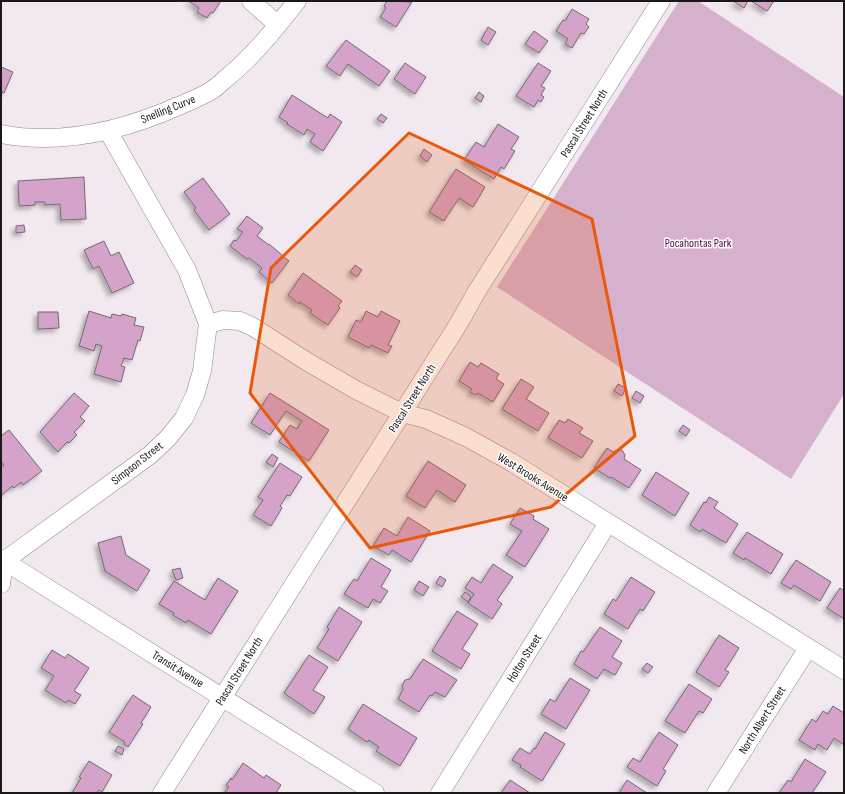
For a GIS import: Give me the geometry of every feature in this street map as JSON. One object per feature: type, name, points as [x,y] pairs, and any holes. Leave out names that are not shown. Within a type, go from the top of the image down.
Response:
[{"type":"street","points":[[251,1],[278,25]]},
{"type":"street","name":"Snelling Curve","points":[[1,134],[33,138],[61,138],[108,131],[159,115],[209,92],[236,71],[262,46],[297,1]]},
{"type":"street","name":"Pascal Street North","points":[[162,793],[459,323],[481,284],[661,1]]},
{"type":"street","name":"Simpson Street","points":[[3,560],[150,455],[168,438],[184,418],[195,395],[202,371],[208,324],[187,270],[108,131]]},
{"type":"street","name":"West Brooks Avenue","points":[[208,324],[224,320],[240,321],[356,390],[402,413],[426,419],[473,441],[511,462],[844,670]]},
{"type":"street","name":"Holton Street","points":[[440,793],[608,523]]},
{"type":"street","points":[[1,584],[3,560]]},
{"type":"street","name":"Transit Avenue","points":[[3,560],[375,793]]},
{"type":"street","name":"North Albert Street","points":[[716,793],[808,648]]},
{"type":"highlighted area","points":[[409,133],[592,219],[635,436],[551,507],[370,548],[250,393],[271,268]]},
{"type":"green space","name":"Pocahontas Park","points":[[679,1],[698,1],[844,97],[844,394],[791,479],[497,287]]},
{"type":"building","points":[[188,1],[221,1],[213,13],[211,12],[207,18],[197,12],[199,8]]},
{"type":"building","points":[[387,1],[412,2],[396,27],[380,17],[386,8],[384,6]]},
{"type":"building","points":[[733,1],[748,1],[744,8]]},
{"type":"building","points":[[751,1],[774,1],[767,11]]},
{"type":"building","points":[[572,9],[589,19],[586,24],[589,27],[584,34],[581,33],[572,48],[565,44],[568,39],[556,31],[563,20],[565,21]]},
{"type":"building","points":[[488,27],[496,32],[488,45],[481,40]]},
{"type":"building","points":[[534,31],[548,41],[539,53],[525,44]]},
{"type":"building","points":[[346,40],[390,71],[379,86],[348,64],[340,76],[326,66]]},
{"type":"building","points":[[405,63],[426,77],[415,94],[394,79]]},
{"type":"building","points":[[538,63],[551,71],[541,86],[545,88],[541,95],[544,97],[541,102],[538,100],[534,107],[516,96]]},
{"type":"building","points":[[1,67],[13,72],[4,93],[1,92]]},
{"type":"building","points":[[479,92],[484,96],[481,102],[475,98]]},
{"type":"building","points":[[292,95],[328,118],[330,114],[342,122],[323,151],[310,142],[315,134],[307,129],[304,135],[279,117]]},
{"type":"building","points":[[381,114],[387,118],[383,123],[377,119]]},
{"type":"building","points":[[498,124],[519,137],[511,149],[515,151],[504,169],[501,167],[494,179],[464,160],[476,142],[484,147]]},
{"type":"building","points":[[424,149],[432,155],[427,162],[420,156]]},
{"type":"building","points":[[456,169],[485,187],[473,207],[459,198],[444,221],[429,212]]},
{"type":"building","points":[[84,177],[86,219],[61,220],[60,204],[45,205],[45,202],[35,202],[35,205],[20,206],[19,204],[18,181]]},
{"type":"building","points":[[203,178],[230,214],[209,230],[194,210],[196,208],[184,192]]},
{"type":"building","points":[[247,216],[263,228],[257,236],[289,261],[272,283],[259,272],[262,268],[230,246],[243,232],[237,229]]},
{"type":"building","points":[[24,225],[25,232],[16,233],[16,226]]},
{"type":"building","points":[[104,241],[111,256],[119,252],[134,283],[112,293],[99,266],[93,269],[84,250]]},
{"type":"building","points":[[355,265],[362,270],[357,277],[350,272]]},
{"type":"building","points":[[303,273],[342,301],[338,306],[340,308],[328,325],[310,313],[312,310],[300,302],[299,304],[288,295]]},
{"type":"building","points":[[89,311],[111,318],[112,314],[121,316],[122,314],[136,318],[134,325],[144,327],[132,360],[124,358],[121,366],[125,367],[121,382],[94,374],[102,346],[96,344],[94,351],[79,346]]},
{"type":"building","points":[[366,311],[378,317],[381,311],[400,321],[388,345],[392,346],[388,353],[371,345],[369,348],[348,337],[356,320],[361,322]]},
{"type":"building","points":[[38,312],[58,312],[59,328],[38,329]]},
{"type":"building","points":[[470,362],[478,367],[481,363],[499,374],[496,379],[504,384],[493,402],[478,393],[476,395],[470,392],[472,389],[459,381]]},
{"type":"building","points":[[521,379],[534,387],[526,399],[549,413],[538,431],[502,409]]},
{"type":"building","points":[[618,384],[626,388],[622,396],[614,391]]},
{"type":"building","points":[[636,391],[644,396],[640,403],[632,398]]},
{"type":"building","points":[[74,393],[89,406],[80,417],[85,421],[74,432],[77,435],[69,443],[67,442],[58,452],[40,432]]},
{"type":"building","points":[[270,393],[329,430],[309,461],[279,442],[290,425],[297,429],[302,421],[286,411],[270,435],[251,423]]},
{"type":"building","points":[[568,419],[583,428],[579,433],[593,441],[582,458],[548,438],[559,420],[565,423]]},
{"type":"building","points":[[683,425],[690,430],[686,436],[679,431]]},
{"type":"building","points":[[9,430],[42,471],[23,485],[21,482],[14,488],[12,486],[1,496],[1,467],[4,465],[1,461],[1,436]]},
{"type":"building","points":[[607,448],[613,452],[622,450],[625,455],[624,459],[641,470],[629,488],[594,468]]},
{"type":"building","points":[[272,454],[278,458],[273,467],[266,462]]},
{"type":"building","points":[[428,461],[466,485],[455,502],[437,490],[425,508],[406,496]]},
{"type":"building","points":[[280,463],[302,477],[290,496],[287,495],[280,506],[282,508],[271,526],[253,515],[263,500],[258,497]]},
{"type":"building","points":[[656,472],[689,493],[675,516],[642,495]]},
{"type":"building","points":[[709,497],[718,502],[714,508],[738,524],[726,543],[702,529],[700,532],[690,525],[704,502],[706,503]]},
{"type":"building","points":[[520,508],[534,516],[533,519],[549,529],[525,567],[506,555],[522,531],[510,524]]},
{"type":"building","points":[[408,517],[430,531],[411,562],[392,550],[389,555],[373,546],[384,528],[397,536]]},
{"type":"building","points":[[747,532],[783,554],[771,574],[745,558],[744,560],[733,553]]},
{"type":"building","points":[[121,536],[126,555],[150,570],[137,591],[105,571],[98,543]]},
{"type":"building","points":[[371,558],[391,570],[381,587],[388,591],[380,603],[373,599],[368,608],[344,594],[354,579],[357,581]]},
{"type":"building","points":[[796,560],[831,582],[820,601],[794,585],[791,589],[781,583]]},
{"type":"building","points":[[493,564],[513,577],[497,600],[502,604],[492,619],[468,603],[474,594],[465,588],[472,577],[481,583]]},
{"type":"building","points":[[180,568],[183,578],[176,580],[172,570]]},
{"type":"building","points":[[440,576],[446,580],[442,587],[436,583]]},
{"type":"building","points":[[631,577],[655,592],[643,611],[640,609],[628,629],[604,614],[613,599],[616,601]]},
{"type":"building","points":[[218,578],[238,591],[211,634],[188,620],[186,623],[173,615],[174,613],[159,604],[174,581],[205,600]]},
{"type":"building","points":[[419,581],[429,587],[423,596],[414,590]]},
{"type":"building","points":[[840,588],[844,591],[844,619],[827,608]]},
{"type":"building","points":[[465,592],[471,597],[468,602],[461,597]]},
{"type":"building","points":[[339,607],[362,622],[338,661],[317,648],[329,629],[327,627]]},
{"type":"building","points":[[457,611],[478,624],[462,649],[470,654],[461,669],[432,651]]},
{"type":"building","points":[[600,627],[622,641],[612,657],[622,663],[615,675],[604,669],[597,679],[574,664],[581,651],[583,652]]},
{"type":"building","points":[[719,635],[739,648],[725,670],[729,672],[719,687],[696,672]]},
{"type":"building","points":[[52,650],[65,658],[68,654],[89,668],[74,691],[81,695],[75,704],[68,700],[66,703],[45,690],[54,676],[41,668]]},
{"type":"building","points":[[309,655],[328,667],[313,690],[325,697],[314,714],[284,693]]},
{"type":"building","points":[[423,659],[457,680],[445,697],[435,692],[432,696],[430,695],[419,712],[398,699],[403,689],[402,686],[405,680],[410,679]]},
{"type":"building","points":[[647,663],[653,667],[648,673],[642,669]]},
{"type":"building","points":[[570,678],[590,690],[566,729],[541,714],[550,699],[555,702]]},
{"type":"building","points":[[689,684],[712,699],[703,713],[699,711],[685,733],[665,721]]},
{"type":"building","points":[[133,695],[151,707],[141,723],[143,724],[128,747],[124,744],[125,742],[109,732]]},
{"type":"building","points":[[363,704],[417,738],[400,766],[376,751],[379,747],[369,740],[367,742],[348,729]]},
{"type":"building","points":[[833,706],[844,713],[844,745],[834,738],[827,750],[818,744],[815,750],[799,740],[812,719],[816,722],[823,711],[828,714]]},
{"type":"building","points":[[545,732],[565,744],[542,781],[512,760],[520,748],[530,754],[534,748],[535,749]]},
{"type":"building","points":[[659,732],[678,745],[663,769],[666,771],[657,786],[627,767],[633,758],[640,762]]},
{"type":"building","points":[[118,746],[124,749],[122,755],[115,751]]},
{"type":"building","points":[[805,759],[826,772],[812,793],[779,793],[788,780],[791,782]]},
{"type":"building","points":[[89,761],[112,775],[102,792],[99,790],[96,793],[72,793],[81,778],[79,777]]},
{"type":"building","points":[[243,763],[264,778],[266,775],[281,785],[276,793],[224,793],[229,787],[226,785],[231,778],[232,780]]},
{"type":"building","points":[[510,780],[530,793],[501,793]]},
{"type":"building","points":[[627,780],[647,793],[619,793]]}]
